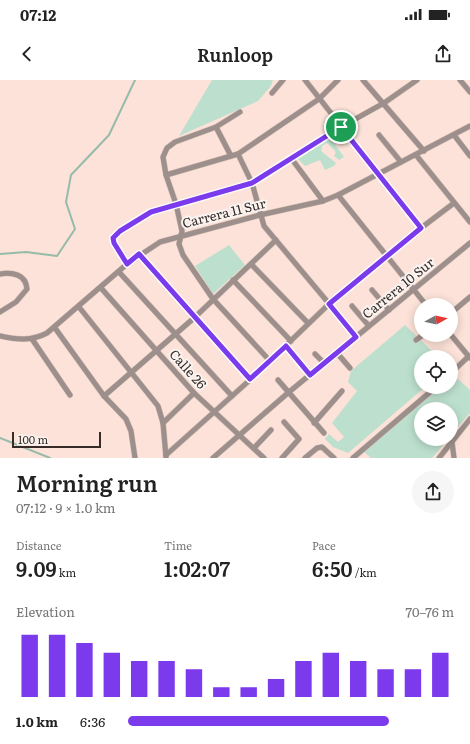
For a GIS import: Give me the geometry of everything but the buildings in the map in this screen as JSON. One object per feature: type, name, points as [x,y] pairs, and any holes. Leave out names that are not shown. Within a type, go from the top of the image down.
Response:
[{"type":"street","points":[[272,93],[283,80]]},
{"type":"street","points":[[305,80],[421,228]]},
{"type":"street","points":[[166,175],[238,154],[319,99],[338,80]]},
{"type":"street","points":[[363,80],[424,151]]},
{"type":"street","points":[[127,264],[114,243],[113,238],[120,231],[151,212],[252,183],[341,127],[384,103],[417,80]]},
{"type":"street","points":[[460,80],[470,92]]},
{"type":"street","points":[[240,112],[216,127],[175,142],[168,148],[163,157],[166,175],[176,204],[182,235],[179,244],[182,255],[213,299],[270,361]]},
{"type":"street","name":"Carrera 11 Sur","points":[[0,336],[20,339],[40,337],[54,328],[139,254],[160,242],[260,215],[323,201],[378,175],[470,126]]},
{"type":"street","points":[[216,127],[230,156]]},
{"type":"street","points":[[379,135],[401,162]]},
{"type":"street","points":[[454,135],[470,156]]},
{"type":"street","points":[[238,154],[252,183],[264,226],[356,337]]},
{"type":"street","points":[[416,155],[470,222]]},
{"type":"street","points":[[291,158],[323,201]]},
{"type":"street","points":[[338,195],[420,298]]},
{"type":"street","points":[[166,456],[270,361],[329,304],[421,228],[454,203]]},
{"type":"street","points":[[104,396],[194,318],[276,240]]},
{"type":"street","name":"Carrera 10 Sur","points":[[213,458],[289,392],[470,243]]},
{"type":"street","points":[[139,254],[194,318],[250,379]]},
{"type":"street","points":[[251,264],[308,323]]},
{"type":"street","points":[[119,272],[232,396]]},
{"type":"street","points":[[0,274],[17,274],[26,282],[27,289],[16,302],[0,312]]},
{"type":"street","points":[[233,280],[291,341]]},
{"type":"street","name":"Calle 26","points":[[100,288],[194,393],[264,458]]},
{"type":"street","points":[[372,290],[389,310]]},
{"type":"street","points":[[458,307],[470,297]]},
{"type":"street","points":[[352,306],[369,326]]},
{"type":"street","points":[[79,307],[158,406],[163,424],[166,456]]},
{"type":"street","points":[[54,328],[104,396],[129,425],[135,458]]},
{"type":"street","points":[[32,339],[70,395]]},
{"type":"street","points":[[457,342],[469,357],[458,367]]},
{"type":"street","points":[[286,346],[310,375]]},
{"type":"street","points":[[337,353],[350,368]]},
{"type":"street","points":[[315,354],[324,364]]},
{"type":"street","points":[[278,380],[324,433]]},
{"type":"street","points":[[314,422],[342,391]]},
{"type":"street","points":[[163,424],[194,393]]},
{"type":"street","points":[[353,458],[428,394]]},
{"type":"street","points":[[458,434],[470,419]]},
{"type":"street","points":[[282,458],[299,441],[299,437],[284,422]]},
{"type":"street","points":[[254,448],[271,430]]},
{"type":"street","points":[[439,458],[449,446]]},
{"type":"street","points":[[452,446],[454,458]]},
{"type":"street","points":[[305,458],[317,448],[325,449],[334,458]]},
{"type":"green space","points":[[212,80],[273,80],[271,86],[258,101],[179,136]]},
{"type":"green space","points":[[329,136],[344,157],[339,160],[334,156],[336,152],[327,143],[322,146],[321,151],[336,163],[334,166],[325,170],[320,160],[305,166],[295,156]]},
{"type":"green space","points":[[229,245],[245,265],[213,294],[195,266]]},
{"type":"green space","points":[[405,325],[414,334],[414,342],[423,342],[431,350],[414,350],[414,394],[417,394],[348,453],[333,447],[325,439],[329,434],[338,442],[344,437],[332,423],[357,391],[348,382],[351,371]]},
{"type":"green space","points":[[458,379],[470,390],[470,413],[458,427],[458,402],[421,402],[430,394],[458,394]]},
{"type":"green space","points":[[414,408],[414,446],[442,446],[432,458],[371,458],[364,452]]},
{"type":"waterway","points":[[0,254],[26,252],[57,256],[75,229],[66,202],[71,175],[109,135],[135,80]]},
{"type":"waterway","points":[[0,438],[50,458]]},
{"type":"route","points":[[341,127],[421,228],[329,304],[356,337],[310,375],[286,346],[250,379],[194,318],[139,254],[127,264],[114,243],[113,238],[120,231],[151,212],[252,183],[341,127]]}]
